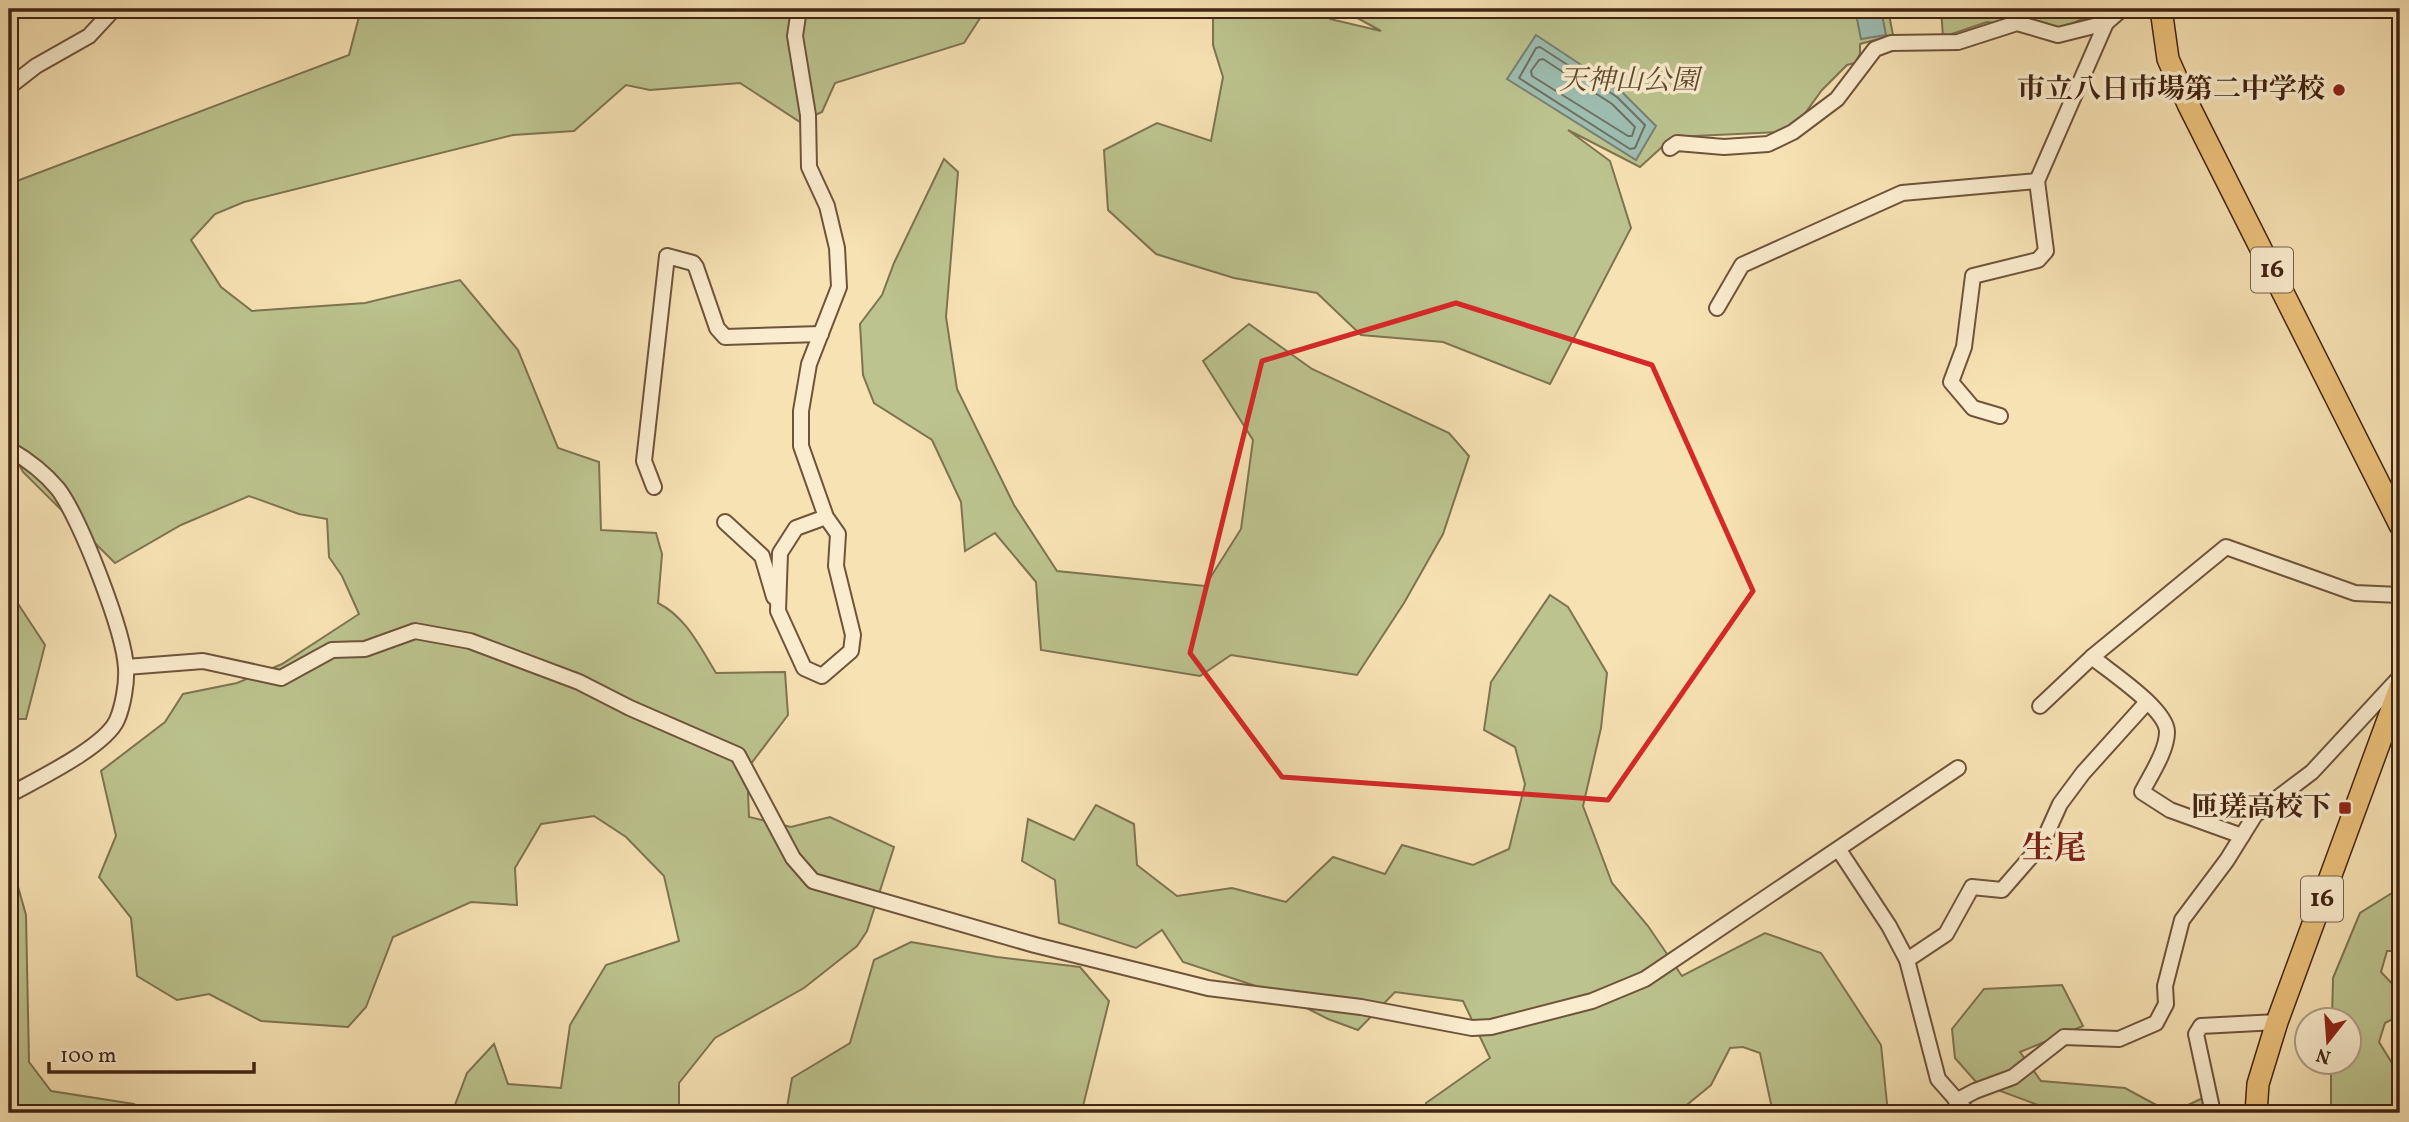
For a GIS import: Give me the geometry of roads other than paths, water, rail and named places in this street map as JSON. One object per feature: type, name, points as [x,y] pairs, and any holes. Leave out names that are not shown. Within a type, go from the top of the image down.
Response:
[{"type":"main road","name":"16","points":[[2161,9],[2168,59],[2188,104],[2400,524]]},
{"type":"main road","name":"16","points":[[2256,1113],[2258,1084],[2277,1022],[2400,687]]},
{"type":"street","points":[[9,87],[36,66],[89,36],[114,9]]},
{"type":"street","points":[[725,522],[762,556],[778,611],[804,668],[822,676],[851,651],[853,635],[836,566],[838,534],[826,517],[801,446],[801,411],[809,364],[839,287],[838,261],[827,206],[809,167],[808,115],[795,36],[799,9]]},
{"type":"street","points":[[2000,416],[1973,408],[1951,382],[1964,347],[1973,276],[2038,260],[2046,251],[2037,181],[2106,23],[2122,9]]},
{"type":"street","points":[[1670,148],[1677,143],[1724,147],[1768,144],[1793,132],[1845,91],[1875,49],[1891,43],[1958,42],[2017,23],[2058,34],[2106,23]]},
{"type":"street","points":[[1717,308],[1742,265],[1902,193],[2037,181]]},
{"type":"street","points":[[654,487],[644,461],[667,256],[693,263],[696,267],[717,328],[725,337],[821,334]]},
{"type":"street","points":[[9,449],[30,461],[59,491],[110,604],[126,667],[117,721],[106,734],[73,759],[9,795]]},
{"type":"street","points":[[778,611],[779,552],[796,528],[826,517]]},
{"type":"street","points":[[2040,706],[2092,657],[2225,547],[2355,593],[2400,595]]},
{"type":"street","points":[[126,667],[204,661],[281,678],[332,650],[365,649],[415,631],[470,641],[579,682],[630,708],[738,755],[793,858],[813,881],[1035,945],[1208,988],[1361,1007],[1472,1028],[1492,1027],[1592,1001],[1645,979],[1958,768]]},
{"type":"street","points":[[2092,657],[2162,715],[2167,733],[2142,792],[2170,810],[2242,836]]},
{"type":"street","points":[[1956,1101],[2013,1077],[2057,1040],[2072,1036],[2119,1039],[2156,1023],[2166,1003],[2165,986],[2182,920],[2255,816],[2312,772],[2400,677]]},
{"type":"street","points":[[1907,960],[1947,934],[1972,887],[2002,890],[2042,844],[2060,804],[2082,773],[2147,702]]},
{"type":"street","points":[[1839,850],[1889,926],[1907,960],[1938,1079],[1968,1113]]},
{"type":"street","points":[[2213,1113],[2196,1034],[2201,1026],[2277,1022]]},
{"type":"water","points":[[1855,9],[1881,9],[1886,35],[1861,39]]},
{"type":"water","points":[[1536,35],[1622,92],[1656,126],[1636,160],[1507,79]]},
{"type":"place","name":"市立八日市場第二中学校","points":[[2339,90]]},
{"type":"place","name":"匝瑳高校下","points":[[2345,808]]},
{"type":"district","name":"生尾","points":[[2054,850]]},
{"type":"park label","name":"天神山公園","points":[[1629,81]]}]
